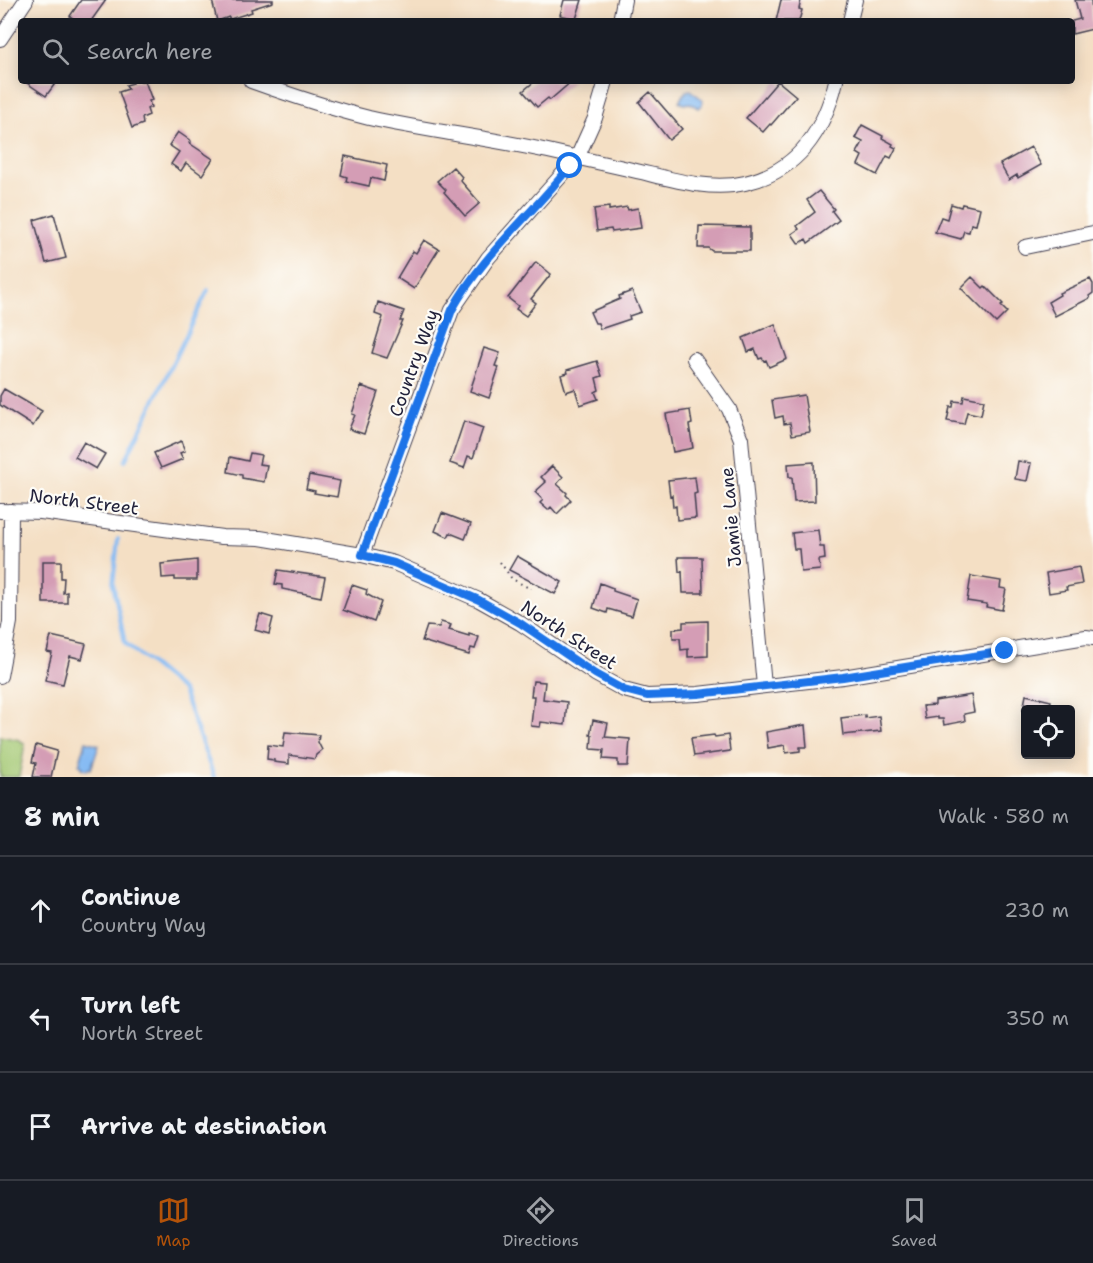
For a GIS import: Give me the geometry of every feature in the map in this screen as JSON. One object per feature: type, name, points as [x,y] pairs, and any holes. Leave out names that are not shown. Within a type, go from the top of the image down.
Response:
[{"type":"street","points":[[0,39],[26,0]]},
{"type":"street","points":[[621,18],[624,0]]},
{"type":"street","points":[[851,18],[855,0]]},
{"type":"street","points":[[261,84],[327,107],[370,118],[506,142],[659,176],[720,186],[756,180],[788,164],[806,147],[825,117],[835,84]]},
{"type":"street","name":"Country Way","points":[[362,555],[452,310],[488,258],[577,158],[595,118],[605,84]]},
{"type":"street","points":[[1025,247],[1093,233]]},
{"type":"street","name":"Jamie Lane","points":[[694,359],[729,409],[741,439],[764,686]]},
{"type":"street","points":[[0,676],[10,622],[5,511]]},
{"type":"street","name":"North Street","points":[[5,511],[42,512],[222,537],[260,538],[362,555],[394,563],[479,600],[520,623],[595,674],[624,690],[647,696],[675,696],[843,677],[1066,640],[1093,638]]},
{"type":"path","points":[[500,562],[512,579],[531,590]]},
{"type":"green space","points":[[0,736],[20,740],[25,745],[19,777],[0,777]]},
{"type":"water","points":[[690,90],[702,99],[702,105],[699,108],[679,101],[686,91]]},
{"type":"water","points":[[86,741],[99,745],[91,769],[87,770],[79,765]]},
{"type":"building","points":[[81,0],[106,0],[93,18],[70,16]]},
{"type":"building","points":[[212,0],[273,0],[273,2],[251,9],[252,12],[233,18],[216,18]]},
{"type":"building","points":[[564,0],[582,0],[576,18],[560,15]]},
{"type":"building","points":[[781,0],[801,0],[800,18],[777,18]]},
{"type":"building","points":[[1075,0],[1091,0],[1093,29],[1075,33],[1075,20],[1080,19]]},
{"type":"building","points":[[28,84],[55,84],[46,96]]},
{"type":"building","points":[[146,84],[152,100],[149,101],[151,107],[147,109],[149,115],[142,118],[143,124],[132,128],[119,92],[128,89],[126,85]]},
{"type":"building","points":[[531,84],[569,84],[550,100],[548,98],[537,107],[523,91]]},
{"type":"building","points":[[775,84],[782,84],[796,96],[763,132],[746,118]]},
{"type":"building","points":[[650,92],[682,129],[669,140],[639,102]]},
{"type":"building","points":[[862,125],[883,136],[882,138],[896,148],[891,158],[887,156],[877,175],[858,165],[862,156],[857,153],[863,142],[855,138]]},
{"type":"building","points":[[178,132],[191,141],[189,143],[213,159],[202,175],[186,163],[181,171],[171,164],[179,152],[169,145]]},
{"type":"building","points":[[1031,147],[1041,165],[1018,178],[1017,175],[1009,180],[1000,164]]},
{"type":"building","points":[[345,156],[387,165],[384,181],[371,178],[369,186],[346,181],[347,177],[341,175]]},
{"type":"building","points":[[453,167],[462,177],[460,180],[480,203],[465,216],[437,181]]},
{"type":"building","points":[[819,191],[834,209],[832,211],[839,220],[808,243],[806,239],[799,244],[792,234],[799,229],[797,226],[815,212],[807,200]]},
{"type":"building","points":[[951,204],[980,208],[976,225],[971,224],[969,232],[964,231],[961,239],[935,232],[941,217],[947,219]]},
{"type":"building","points":[[609,207],[609,210],[638,208],[641,228],[612,232],[611,229],[597,231],[594,209]]},
{"type":"building","points":[[54,214],[66,258],[46,263],[34,220]]},
{"type":"building","points":[[699,226],[750,227],[750,251],[712,251],[708,248],[698,248]]},
{"type":"building","points":[[424,240],[439,249],[414,289],[397,278],[413,251],[416,253]]},
{"type":"building","points":[[536,262],[551,274],[531,299],[536,303],[526,316],[516,309],[518,306],[508,298]]},
{"type":"building","points":[[972,277],[1003,304],[1001,306],[1007,312],[996,323],[961,288]]},
{"type":"building","points":[[1090,279],[1093,284],[1093,293],[1089,296],[1090,298],[1055,316],[1048,302],[1060,295],[1059,293]]},
{"type":"building","points":[[632,291],[641,312],[629,316],[630,319],[600,329],[590,312]]},
{"type":"building","points":[[378,302],[404,311],[400,321],[403,321],[387,358],[372,353],[383,317],[375,314]]},
{"type":"building","points":[[775,324],[787,359],[769,367],[766,360],[759,359],[755,349],[748,352],[743,338]]},
{"type":"building","points":[[484,348],[500,353],[495,366],[499,367],[489,398],[470,391]]},
{"type":"building","points":[[597,361],[602,376],[596,378],[599,390],[595,392],[598,399],[580,405],[575,389],[566,392],[561,375],[568,373],[567,370]]},
{"type":"building","points":[[361,386],[378,392],[364,434],[349,429],[355,415],[352,414]]},
{"type":"building","points":[[4,389],[42,411],[33,426],[0,405],[0,396]]},
{"type":"building","points":[[804,395],[810,432],[792,435],[790,423],[784,424],[783,416],[775,418],[772,400]]},
{"type":"building","points":[[964,396],[984,400],[981,415],[967,412],[964,424],[947,421],[954,401],[963,402]]},
{"type":"building","points":[[690,410],[692,424],[689,425],[693,448],[673,452],[666,414]]},
{"type":"building","points":[[464,421],[483,428],[473,458],[468,456],[464,468],[450,463]]},
{"type":"building","points":[[181,441],[185,451],[180,453],[183,459],[161,468],[154,453]]},
{"type":"building","points":[[84,442],[105,454],[96,469],[75,457]]},
{"type":"building","points":[[250,453],[261,455],[259,464],[267,465],[264,482],[242,478],[242,475],[228,472],[230,457],[248,461]]},
{"type":"building","points":[[1018,461],[1031,463],[1027,481],[1015,479]]},
{"type":"building","points":[[814,462],[815,501],[794,502],[792,477],[789,477],[788,464]]},
{"type":"building","points":[[552,466],[563,477],[557,484],[571,500],[557,514],[551,507],[548,510],[540,503],[543,500],[535,492],[546,482],[541,477]]},
{"type":"building","points":[[309,475],[340,481],[337,497],[314,493],[315,491],[306,489]]},
{"type":"building","points":[[695,477],[696,518],[677,520],[676,506],[673,507],[668,480]]},
{"type":"building","points":[[442,513],[471,524],[465,539],[450,533],[448,537],[435,531]]},
{"type":"building","points":[[818,530],[820,547],[824,547],[825,559],[819,560],[820,570],[801,572],[799,549],[794,549],[792,533]]},
{"type":"building","points":[[517,556],[562,582],[555,594],[509,570]]},
{"type":"building","points":[[678,557],[702,557],[703,593],[683,593],[682,571],[679,572]]},
{"type":"building","points":[[197,560],[197,580],[162,578],[161,564]]},
{"type":"building","points":[[43,561],[61,561],[61,578],[64,578],[63,593],[67,592],[67,603],[43,603]]},
{"type":"building","points":[[1079,567],[1082,584],[1066,587],[1067,590],[1049,593],[1046,573]]},
{"type":"building","points":[[278,570],[325,577],[321,597],[282,589],[282,585],[275,584]]},
{"type":"building","points":[[971,576],[1001,581],[1000,588],[1006,589],[1002,610],[986,607],[987,604],[967,601]]},
{"type":"building","points":[[600,583],[613,588],[613,591],[637,599],[632,616],[608,609],[607,613],[593,608]]},
{"type":"building","points":[[352,585],[367,590],[366,594],[381,602],[374,622],[343,610]]},
{"type":"building","points":[[260,614],[273,618],[269,634],[255,630]]},
{"type":"building","points":[[708,621],[708,656],[688,657],[688,649],[681,650],[680,638],[673,638],[673,629],[683,628],[683,622]]},
{"type":"building","points":[[441,622],[451,625],[449,630],[479,637],[475,649],[471,648],[469,655],[422,641],[427,626],[439,627]]},
{"type":"building","points":[[51,636],[86,644],[82,659],[70,656],[63,684],[45,680],[52,653],[47,652]]},
{"type":"building","points":[[533,681],[545,682],[543,699],[567,702],[565,725],[541,722],[540,727],[531,726]]},
{"type":"building","points":[[971,695],[974,712],[964,714],[965,721],[944,725],[943,719],[938,719],[938,717],[925,719],[923,706],[935,705],[935,701]]},
{"type":"building","points":[[1026,695],[1051,701],[1050,705],[1024,705]]},
{"type":"building","points":[[865,715],[865,718],[879,716],[881,731],[843,735],[841,718]]},
{"type":"building","points":[[593,720],[608,723],[605,737],[630,739],[628,766],[618,766],[618,760],[603,759],[604,750],[591,749],[592,735],[590,735]]},
{"type":"building","points":[[805,725],[807,747],[800,747],[800,751],[786,753],[785,745],[768,748],[766,732]]},
{"type":"building","points":[[285,732],[319,735],[318,742],[322,750],[315,759],[289,755],[289,764],[267,759],[268,745],[283,747]]},
{"type":"building","points":[[714,735],[715,737],[728,735],[730,751],[694,756],[691,738]]},
{"type":"building","points":[[36,745],[57,751],[51,777],[33,777],[36,763],[32,762]]},
{"type":"waterway","points":[[125,461],[208,290]]},
{"type":"waterway","points":[[118,539],[113,584],[125,643],[183,691],[214,777]]},
{"type":"route","points":[[570,166],[488,258],[452,310],[362,555],[394,563],[479,600],[520,623],[595,674],[624,690],[647,696],[698,694],[843,677],[1005,651]]}]
